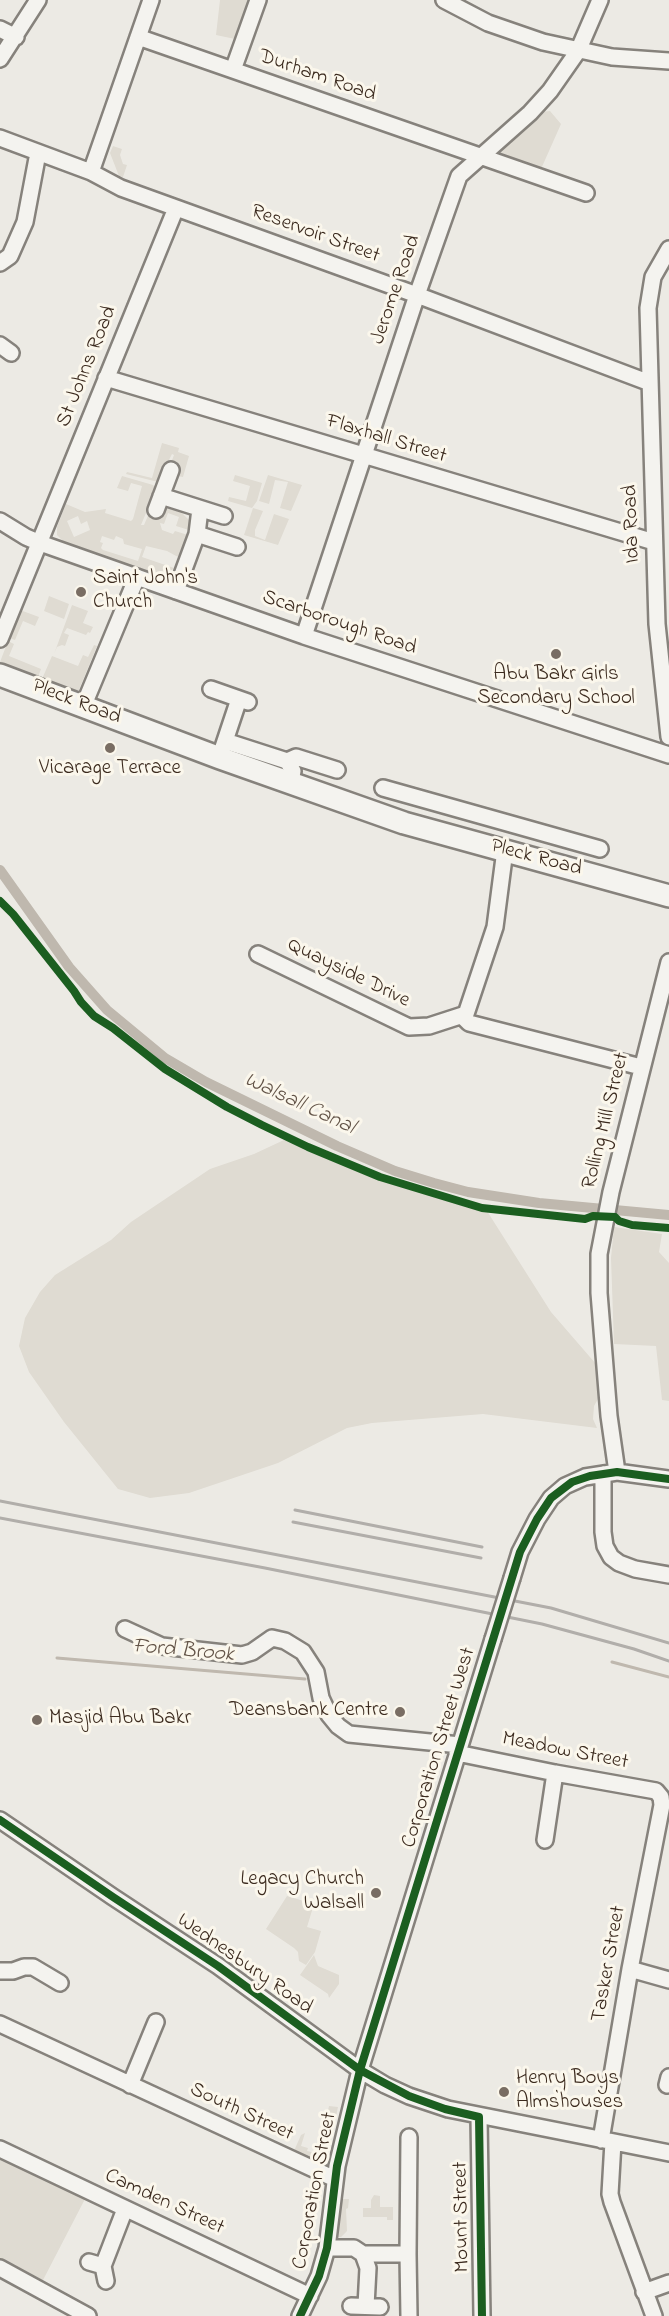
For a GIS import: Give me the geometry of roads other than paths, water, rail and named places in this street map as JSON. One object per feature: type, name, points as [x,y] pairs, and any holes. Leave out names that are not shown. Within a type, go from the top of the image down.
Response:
[{"type":"highway","name":"Pleck Road","points":[[0,675],[83,707],[289,772],[404,823],[669,896]]},
{"type":"street","points":[[0,59],[38,0]]},
{"type":"street","points":[[92,172],[100,142],[151,0]]},
{"type":"street","points":[[233,70],[258,0]]},
{"type":"street","points":[[444,0],[488,23],[543,42],[612,57],[669,61]]},
{"type":"street","name":"Jerome Road","points":[[304,636],[417,295],[459,176],[530,113],[564,73],[578,51],[600,0]]},
{"type":"street","points":[[0,29],[15,37]]},
{"type":"street","name":"Durham Road","points":[[138,37],[586,193]]},
{"type":"street","name":"Reservoir Street","points":[[0,138],[92,172],[116,186],[417,295],[650,383]]},
{"type":"street","points":[[0,263],[4,263],[10,256],[25,222],[38,153]]},
{"type":"street","name":"St Johns Road","points":[[0,639],[176,208]]},
{"type":"street","name":"Ida Road","points":[[669,249],[653,277],[648,309],[658,647],[669,737]]},
{"type":"street","name":"Flaxhall Street","points":[[106,378],[654,542]]},
{"type":"street","points":[[171,470],[159,503],[200,509],[224,516]]},
{"type":"street","points":[[177,591],[197,534],[200,509]]},
{"type":"street","name":"Scarborough Road","points":[[0,521],[40,543],[304,636],[669,755]]},
{"type":"street","points":[[197,534],[237,547]]},
{"type":"street","points":[[83,707],[137,577]]},
{"type":"street","points":[[211,689],[244,701],[222,749]]},
{"type":"street","name":"Pleck Road","points":[[289,772],[296,757],[337,770]]},
{"type":"street","name":"Pleck Road","points":[[383,788],[600,849]]},
{"type":"street","points":[[404,823],[411,797]]},
{"type":"street","name":"Pleck Road","points":[[579,843],[584,828]]},
{"type":"street","points":[[505,850],[495,927],[464,1018],[469,1023],[641,1067]]},
{"type":"street","name":"Quayside Drive","points":[[258,954],[409,1027],[429,1026],[466,1014]]},
{"type":"street","name":"Rolling Mill Street","points":[[669,962],[602,1228],[598,1283],[609,1416],[610,1473],[603,1532],[605,1546],[611,1557],[619,1563],[635,1569],[669,1575]]},
{"type":"street","points":[[610,1473],[669,1479]]},
{"type":"street","name":"Corporation Street West","points":[[360,2070],[520,1552],[551,1498],[572,1482],[610,1473]]},
{"type":"street","name":"Meadow Street","points":[[125,1629],[162,1646],[242,1655],[252,1652],[272,1638],[285,1641],[303,1652],[316,1672],[321,1698],[328,1715],[349,1734],[459,1749],[555,1773],[656,1791],[665,1796]]},
{"type":"street","points":[[545,1840],[555,1773]]},
{"type":"street","name":"Tasker Street","points":[[654,2316],[611,2201],[607,2141],[630,1969],[665,1796]]},
{"type":"street","name":"Wednesbury Road","points":[[0,1820],[218,1966],[360,2070],[409,2096],[445,2109],[479,2117],[669,2153]]},
{"type":"street","points":[[0,1971],[33,1967],[60,1983]]},
{"type":"street","points":[[630,1969],[669,1980]]},
{"type":"street","points":[[130,2085],[156,2022]]},
{"type":"street","name":"South Street","points":[[0,2024],[335,2179]]},
{"type":"street","name":"Corporation Street","points":[[300,2316],[319,2276],[327,2248],[335,2179],[360,2070]]},
{"type":"street","name":"Mount Street","points":[[479,2117],[482,2316]]},
{"type":"street","points":[[409,2137],[404,2155],[409,2203],[409,2316]]},
{"type":"street","name":"Camden Street","points":[[0,2149],[310,2296]]},
{"type":"street","points":[[99,2270],[124,2209]]},
{"type":"street","points":[[327,2248],[354,2248],[363,2254],[408,2254]]},
{"type":"street","points":[[363,2254],[368,2268],[366,2306]]},
{"type":"street","points":[[0,2268],[88,2316]]},
{"type":"street","points":[[644,2292],[669,2283]]},
{"type":"waterway","name":"Walsall Canal","points":[[0,870],[69,967],[107,1010],[165,1058],[206,1082],[337,1146],[395,1171],[434,1183],[468,1192],[539,1203],[669,1215]]},
{"type":"waterway","name":"Ford Brook","points":[[57,1658],[305,1679]]},
{"type":"waterway","name":"Ford Brook","points":[[612,1662],[669,1677]]},
{"type":"railway","points":[[0,1501],[551,1608],[669,1643]]},
{"type":"railway","points":[[295,1510],[482,1547]]},
{"type":"railway","points":[[0,1518],[542,1624],[669,1661]]},
{"type":"railway","points":[[293,1522],[481,1558]]},
{"type":"place","name":"Saint John's Church","points":[[81,592]]},
{"type":"place","name":"Abu Bakr Girls Secondary School","points":[[556,654]]},
{"type":"place","name":"Vicarage Terrace","points":[[110,748]]},
{"type":"place","name":"Deansbank Centre","points":[[400,1712]]},
{"type":"place","name":"Masjid Abu Bakr","points":[[37,1720]]},
{"type":"place","name":"Legacy Church Walsall","points":[[376,1893]]},
{"type":"place","name":"Henry Boys Almshouses","points":[[504,2092]]}]
